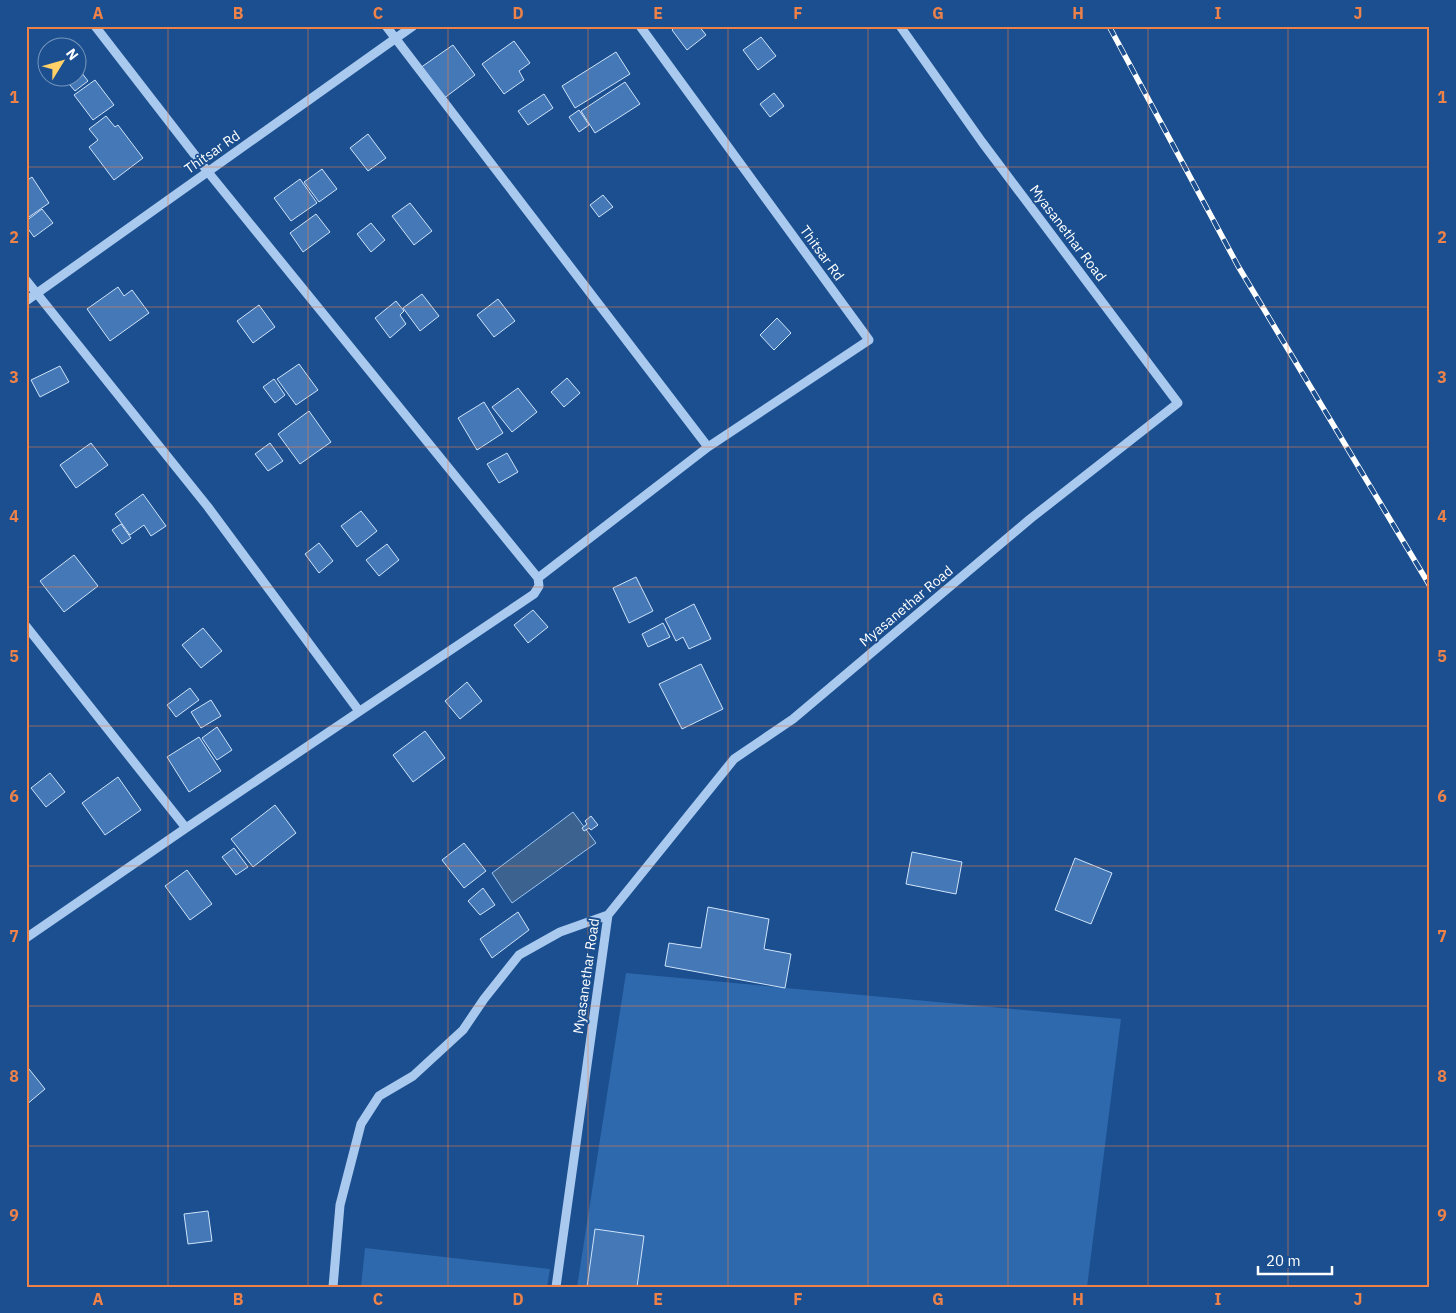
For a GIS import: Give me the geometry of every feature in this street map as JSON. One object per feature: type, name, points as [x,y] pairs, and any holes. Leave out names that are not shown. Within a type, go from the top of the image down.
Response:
[{"type":"street","points":[[26,938],[534,594],[539,586],[538,578],[208,172],[95,26]]},
{"type":"street","points":[[386,26],[708,447],[538,578]]},
{"type":"street","name":"Thitsar Rd","points":[[26,301],[413,26]]},
{"type":"street","name":"Thitsar Rd","points":[[640,26],[869,340],[708,447]]},
{"type":"street","name":"Myasanethar Road","points":[[556,1287],[608,915],[734,759],[793,719],[1030,519],[1178,402],[988,150],[900,26]]},
{"type":"street","points":[[26,280],[208,507],[360,711]]},
{"type":"street","points":[[26,626],[186,828]]},
{"type":"street","points":[[332,1287],[340,1205],[361,1124],[380,1096],[413,1076],[463,1030],[484,999],[519,955],[560,932],[608,915]]},
{"type":"shaded area","points":[[573,812],[596,843],[512,903],[492,873]]},
{"type":"shaded area","points":[[626,973],[1121,1019],[1087,1287],[577,1287]]},
{"type":"shaded area","points":[[365,1248],[550,1269],[547,1287],[361,1287]]},
{"type":"building","points":[[676,26],[699,26],[706,35],[687,50],[672,30]]},
{"type":"building","points":[[761,37],[776,56],[758,70],[743,50]]},
{"type":"building","points":[[514,41],[530,63],[519,71],[524,80],[504,94],[482,64]]},
{"type":"building","points":[[453,45],[475,75],[443,99],[420,68]]},
{"type":"building","points":[[616,52],[630,74],[575,108],[562,86]]},
{"type":"building","points":[[95,80],[114,105],[93,120],[74,95],[84,88],[88,88],[88,85]]},
{"type":"building","points":[[625,82],[640,104],[595,133],[581,111]]},
{"type":"building","points":[[774,93],[784,106],[770,117],[760,104]]},
{"type":"building","points":[[544,94],[553,108],[528,125],[518,111]]},
{"type":"building","points":[[579,110],[589,125],[579,132],[569,117]]},
{"type":"building","points":[[106,116],[115,127],[118,125],[143,158],[114,180],[89,147],[98,140],[89,129]]},
{"type":"building","points":[[368,134],[386,158],[368,171],[350,148]]},
{"type":"building","points":[[322,169],[337,189],[319,202],[304,182]]},
{"type":"building","points":[[32,177],[49,203],[29,217],[26,213],[26,181]]},
{"type":"building","points":[[300,179],[317,203],[291,221],[274,198]]},
{"type":"building","points":[[603,195],[613,207],[599,217],[590,205]]},
{"type":"building","points":[[410,203],[432,231],[414,245],[392,216]]},
{"type":"building","points":[[42,209],[53,223],[34,237],[26,226],[26,221]]},
{"type":"building","points":[[316,214],[330,232],[303,252],[290,233]]},
{"type":"building","points":[[371,223],[385,240],[371,252],[357,234]]},
{"type":"building","points":[[118,287],[124,296],[132,290],[149,313],[110,341],[87,309]]},
{"type":"building","points":[[422,294],[439,316],[420,331],[403,308]]},
{"type":"building","points":[[498,299],[515,321],[494,337],[477,315]]},
{"type":"building","points":[[396,301],[404,311],[400,315],[406,324],[390,338],[375,318]]},
{"type":"building","points":[[259,305],[275,327],[253,343],[237,321]]},
{"type":"building","points":[[777,318],[791,333],[774,350],[760,335]]},
{"type":"building","points":[[299,364],[318,390],[296,405],[277,379]]},
{"type":"building","points":[[60,366],[69,382],[40,397],[31,380]]},
{"type":"building","points":[[567,378],[580,393],[564,407],[551,392]]},
{"type":"building","points":[[274,379],[285,395],[275,403],[263,387]]},
{"type":"building","points":[[518,388],[537,412],[512,432],[492,407]]},
{"type":"building","points":[[484,402],[503,433],[477,450],[458,418]]},
{"type":"building","points":[[309,411],[331,442],[300,464],[278,434]]},
{"type":"building","points":[[91,443],[108,465],[76,488],[60,465]]},
{"type":"building","points":[[270,443],[283,461],[268,471],[255,454]]},
{"type":"building","points":[[507,453],[518,472],[499,483],[487,464]]},
{"type":"building","points":[[143,494],[166,526],[151,536],[144,525],[130,535],[115,514]]},
{"type":"building","points":[[361,511],[377,531],[357,547],[341,526]]},
{"type":"building","points":[[121,524],[131,538],[122,544],[112,530]]},
{"type":"building","points":[[319,543],[333,561],[319,573],[305,554]]},
{"type":"building","points":[[387,544],[399,560],[379,576],[366,560]]},
{"type":"building","points":[[74,555],[98,586],[64,612],[40,581]]},
{"type":"building","points":[[636,577],[653,611],[629,623],[613,588]]},
{"type":"building","points":[[694,604],[711,639],[689,649],[683,637],[676,641],[665,619]]},
{"type":"building","points":[[533,610],[548,627],[528,643],[514,625]]},
{"type":"building","points":[[663,623],[670,637],[648,647],[642,634]]},
{"type":"building","points":[[203,628],[222,651],[201,668],[182,645]]},
{"type":"building","points":[[701,664],[723,709],[682,729],[659,684]]},
{"type":"building","points":[[467,682],[482,701],[460,719],[445,701]]},
{"type":"building","points":[[190,688],[199,700],[176,717],[167,705]]},
{"type":"building","points":[[211,700],[221,716],[201,728],[191,712]]},
{"type":"building","points":[[217,727],[232,750],[217,760],[202,738]]},
{"type":"building","points":[[425,731],[445,758],[413,782],[393,755]]},
{"type":"building","points":[[199,737],[221,771],[189,792],[167,757]]},
{"type":"building","points":[[50,773],[65,792],[46,807],[31,788]]},
{"type":"building","points":[[118,777],[141,810],[105,835],[82,803]]},
{"type":"building","points":[[275,805],[296,833],[253,867],[231,839]]},
{"type":"building","points":[[591,816],[598,825],[591,830],[589,828],[584,831],[582,828],[587,824],[585,821]]},
{"type":"building","points":[[464,843],[486,871],[464,888],[442,860]]},
{"type":"building","points":[[234,848],[248,867],[236,875],[222,857]]},
{"type":"building","points":[[912,852],[962,862],[956,894],[906,884]]},
{"type":"building","points":[[1075,858],[1112,873],[1091,924],[1055,910]]},
{"type":"building","points":[[187,870],[212,904],[190,920],[165,886]]},
{"type":"building","points":[[483,888],[495,905],[480,915],[468,901]]},
{"type":"building","points":[[708,907],[769,919],[764,949],[791,954],[785,988],[665,966],[669,943],[701,948]]},
{"type":"building","points":[[518,912],[529,930],[492,958],[480,939]]},
{"type":"building","points":[[29,1069],[45,1089],[26,1105],[26,1072]]},
{"type":"building","points":[[208,1211],[212,1241],[188,1244],[184,1214]]},
{"type":"building","points":[[595,1229],[644,1236],[637,1287],[587,1287]]},
{"type":"railway","points":[[1109,26],[1238,266],[1430,586]]}]
